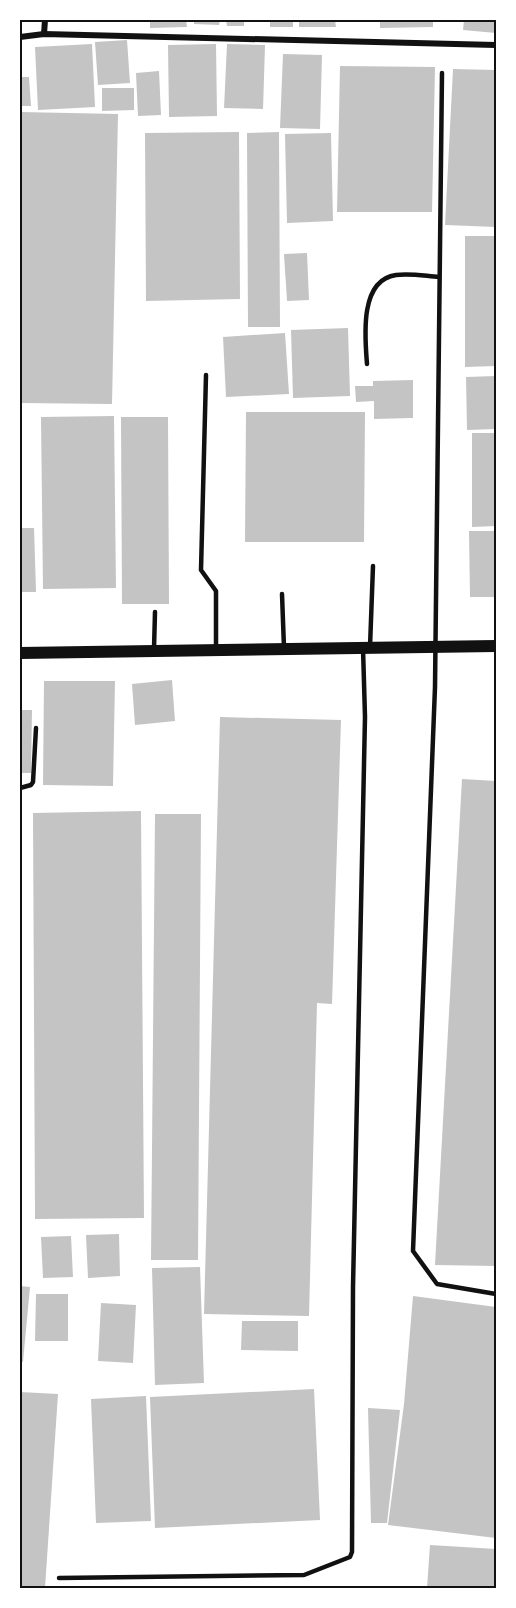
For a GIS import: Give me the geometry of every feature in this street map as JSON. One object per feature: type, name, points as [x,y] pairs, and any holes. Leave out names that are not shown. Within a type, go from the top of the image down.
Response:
[{"type":"main road","points":[[20,653],[216,652],[496,646]]},
{"type":"street","points":[[44,34],[45,20]]},
{"type":"street","points":[[20,37],[44,34],[496,45]]},
{"type":"lane","points":[[442,73],[435,687],[413,1251],[437,1284],[496,1294]]},
{"type":"lane","points":[[367,364],[365,330],[369,297],[380,282],[395,275],[439,277]]},
{"type":"lane","points":[[206,375],[201,570],[216,591],[216,652]]},
{"type":"lane","points":[[60,1578],[304,1575],[350,1557],[352,1552],[353,1287],[366,648],[373,566]]},
{"type":"lane","points":[[282,594],[284,650]]},
{"type":"lane","points":[[154,652],[155,612]]},
{"type":"lane","points":[[20,788],[31,785],[33,782],[36,728]]},
{"type":"building","points":[[150,20],[186,20],[187,27],[150,28]]},
{"type":"building","points":[[194,20],[220,20],[219,25],[194,24]]},
{"type":"building","points":[[226,20],[244,20],[244,26],[227,26]]},
{"type":"building","points":[[270,20],[293,20],[293,27],[270,27]]},
{"type":"building","points":[[299,20],[335,20],[336,27],[299,27]]},
{"type":"building","points":[[380,20],[433,20],[433,27],[380,28]]},
{"type":"building","points":[[464,20],[496,20],[496,33],[463,30]]},
{"type":"building","points":[[127,40],[130,83],[98,85],[95,42]]},
{"type":"building","points":[[92,44],[95,107],[38,110],[35,47]]},
{"type":"building","points":[[216,44],[217,116],[169,117],[168,45]]},
{"type":"building","points":[[227,44],[265,45],[263,109],[224,108]]},
{"type":"building","points":[[283,54],[322,55],[320,129],[280,128]]},
{"type":"building","points":[[340,66],[435,67],[432,212],[337,212]]},
{"type":"building","points":[[453,69],[496,70],[496,227],[445,225]]},
{"type":"building","points":[[159,71],[161,115],[138,116],[136,73]]},
{"type":"building","points":[[20,77],[29,77],[31,106],[20,106]]},
{"type":"building","points":[[102,88],[134,88],[134,110],[102,111]]},
{"type":"building","points":[[20,112],[118,114],[112,404],[20,403]]},
{"type":"building","points":[[239,132],[240,299],[146,301],[145,133]]},
{"type":"building","points":[[279,132],[280,327],[248,327],[247,133]]},
{"type":"building","points":[[331,133],[333,221],[287,223],[285,134]]},
{"type":"building","points":[[465,236],[496,236],[496,366],[465,367]]},
{"type":"building","points":[[307,253],[309,300],[287,301],[284,254]]},
{"type":"building","points":[[348,328],[350,396],[293,398],[291,330]]},
{"type":"building","points":[[285,333],[289,394],[226,397],[223,337]]},
{"type":"building","points":[[496,376],[496,429],[467,430],[466,377]]},
{"type":"building","points":[[413,380],[413,418],[374,419],[374,401],[356,402],[355,386],[373,386],[373,381]]},
{"type":"building","points":[[246,412],[365,412],[364,542],[245,542]]},
{"type":"building","points":[[114,416],[116,588],[43,589],[41,417]]},
{"type":"building","points":[[121,417],[168,417],[169,604],[122,604]]},
{"type":"building","points":[[472,433],[496,433],[496,526],[472,527]]},
{"type":"building","points":[[20,528],[34,528],[36,592],[20,592]]},
{"type":"building","points":[[469,531],[496,531],[496,597],[470,597]]},
{"type":"building","points":[[172,680],[175,721],[135,725],[132,684]]},
{"type":"building","points":[[44,681],[115,681],[113,786],[43,785]]},
{"type":"building","points":[[20,710],[32,710],[31,773],[20,773]]},
{"type":"building","points":[[220,717],[341,720],[332,1004],[317,1003],[309,1316],[204,1314]]},
{"type":"building","points":[[462,779],[496,781],[496,1266],[435,1265]]},
{"type":"building","points":[[141,811],[144,1218],[35,1219],[33,813]]},
{"type":"building","points":[[155,814],[201,814],[198,1260],[151,1260]]},
{"type":"building","points":[[119,1234],[120,1276],[88,1278],[86,1235]]},
{"type":"building","points":[[71,1236],[73,1277],[43,1278],[41,1237]]},
{"type":"building","points":[[200,1267],[204,1383],[155,1385],[152,1268]]},
{"type":"building","points":[[20,1286],[30,1287],[23,1362],[20,1361]]},
{"type":"building","points":[[36,1294],[68,1294],[68,1341],[35,1341]]},
{"type":"building","points":[[413,1296],[496,1307],[496,1538],[388,1525],[404,1404]]},
{"type":"building","points":[[101,1303],[136,1305],[133,1363],[98,1361]]},
{"type":"building","points":[[242,1321],[298,1321],[298,1351],[241,1350]]},
{"type":"building","points":[[314,1389],[320,1520],[155,1528],[150,1397]]},
{"type":"building","points":[[20,1392],[58,1394],[45,1588],[20,1588]]},
{"type":"building","points":[[146,1396],[151,1521],[96,1523],[91,1399]]},
{"type":"building","points":[[368,1408],[400,1410],[387,1523],[371,1523]]},
{"type":"building","points":[[430,1545],[496,1549],[496,1588],[427,1588]]}]
